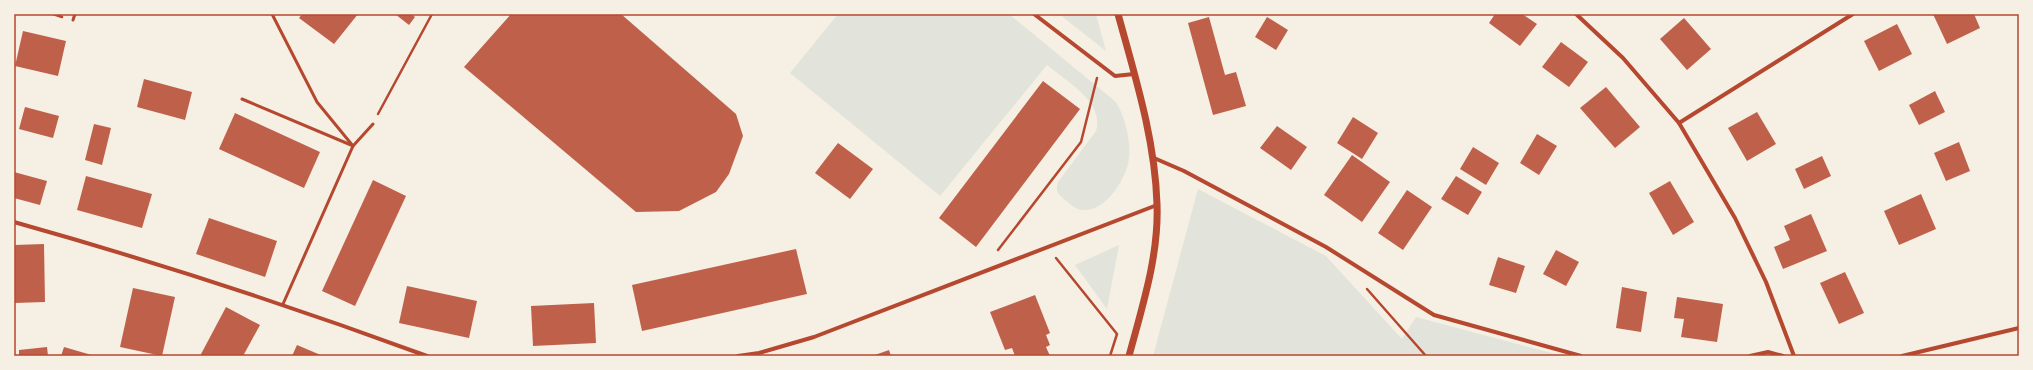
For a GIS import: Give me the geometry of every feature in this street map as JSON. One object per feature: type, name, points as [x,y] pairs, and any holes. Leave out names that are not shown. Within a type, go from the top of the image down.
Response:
[{"type":"street","points":[[1034,14],[1115,76],[1134,74]]},
{"type":"street","points":[[1118,14],[1154,158],[1157,205],[1155,244],[1145,297],[1129,356]]},
{"type":"street","points":[[1576,14],[1623,58],[1679,123],[1742,232],[1766,282],[1794,356]]},
{"type":"street","points":[[1679,123],[1853,14]]},
{"type":"street","points":[[1154,158],[1184,171],[1326,247],[1434,314],[1581,356]]},
{"type":"street","points":[[738,356],[759,353],[814,337],[1157,205]]},
{"type":"street","points":[[14,222],[123,252],[283,304],[427,356]]},
{"type":"street","points":[[1902,356],[2019,328]]},
{"type":"street","points":[[1750,356],[1768,352],[1784,356]]},
{"type":"lane","points":[[73,20],[75,14]]},
{"type":"lane","points":[[272,14],[317,102],[353,146]]},
{"type":"lane","points":[[242,99],[353,146]]},
{"type":"lane","points":[[283,304],[353,146],[372,124]]},
{"type":"path","points":[[372,124],[432,14]]},
{"type":"path","points":[[998,250],[1081,142],[1100,65]]},
{"type":"path","points":[[1056,258],[1117,334],[1110,356]]},
{"type":"path","points":[[1364,286],[1426,356]]},
{"type":"shaded area","points":[[838,14],[1009,14],[1116,102],[1127,129],[1129,144],[1129,158],[1127,167],[1119,185],[1105,202],[1087,210],[1074,207],[1059,194],[1057,188],[1058,182],[1096,131],[1097,120],[1095,111],[1082,93],[1047,65],[940,196],[790,73]]},
{"type":"shaded area","points":[[1059,14],[1096,14],[1106,51]]},
{"type":"shaded area","points":[[1198,189],[1326,256],[1402,339],[1416,317],[1563,356],[1153,356]]},
{"type":"shaded area","points":[[1119,245],[1107,309],[1075,265]]},
{"type":"building","points":[[302,14],[358,14],[334,44],[299,18]]},
{"type":"building","points":[[395,14],[411,14],[415,17],[409,25]]},
{"type":"building","points":[[511,14],[621,14],[736,114],[743,136],[729,174],[716,192],[679,211],[636,212],[464,67]]},
{"type":"building","points":[[1495,14],[1522,14],[1537,24],[1520,46],[1489,23]]},
{"type":"building","points":[[1933,14],[1974,14],[1980,28],[1947,44]]},
{"type":"building","points":[[1209,17],[1225,75],[1236,72],[1246,106],[1213,115],[1188,23]]},
{"type":"building","points":[[1267,17],[1288,30],[1276,50],[1255,37]]},
{"type":"building","points":[[1684,18],[1711,49],[1687,70],[1660,39]]},
{"type":"building","points":[[1897,24],[1912,54],[1879,71],[1864,41]]},
{"type":"building","points":[[23,31],[66,41],[58,76],[15,66]]},
{"type":"building","points":[[1561,42],[1588,62],[1569,87],[1542,67]]},
{"type":"building","points":[[144,79],[192,92],[185,120],[137,107]]},
{"type":"building","points":[[1043,81],[1080,109],[976,247],[939,218]]},
{"type":"building","points":[[1606,87],[1640,127],[1615,148],[1580,108]]},
{"type":"building","points":[[1935,91],[1945,112],[1919,125],[1909,105]]},
{"type":"building","points":[[25,107],[59,116],[53,138],[19,129]]},
{"type":"building","points":[[1757,112],[1776,144],[1747,161],[1728,128]]},
{"type":"building","points":[[235,113],[320,152],[304,188],[219,149]]},
{"type":"building","points":[[1353,117],[1378,133],[1362,159],[1337,143]]},
{"type":"building","points":[[94,124],[111,128],[102,165],[85,160]]},
{"type":"building","points":[[1277,126],[1307,147],[1291,170],[1260,148]]},
{"type":"building","points":[[1537,134],[1557,146],[1539,175],[1520,163]]},
{"type":"building","points":[[1959,142],[1970,171],[1946,181],[1934,153]]},
{"type":"building","points":[[838,143],[873,169],[850,199],[815,173]]},
{"type":"building","points":[[1473,147],[1499,163],[1486,185],[1460,169]]},
{"type":"building","points":[[1352,155],[1390,182],[1362,222],[1324,195]]},
{"type":"building","points":[[1822,156],[1831,176],[1804,189],[1795,169]]},
{"type":"building","points":[[14,172],[47,181],[40,205],[14,198]]},
{"type":"building","points":[[86,176],[152,194],[142,228],[77,210]]},
{"type":"building","points":[[1456,176],[1482,192],[1468,215],[1441,199]]},
{"type":"building","points":[[373,180],[406,196],[355,306],[322,291]]},
{"type":"building","points":[[1670,181],[1694,222],[1673,235],[1649,193]]},
{"type":"building","points":[[1407,190],[1432,207],[1403,250],[1378,233]]},
{"type":"building","points":[[1921,194],[1936,229],[1899,245],[1884,211]]},
{"type":"building","points":[[1811,214],[1827,251],[1783,269],[1774,247],[1790,240],[1784,226]]},
{"type":"building","points":[[209,218],[277,241],[265,277],[196,254]]},
{"type":"building","points":[[44,244],[45,302],[14,303],[14,245]]},
{"type":"building","points":[[796,249],[807,294],[642,331],[632,285]]},
{"type":"building","points":[[1556,250],[1579,262],[1566,286],[1543,274]]},
{"type":"building","points":[[1498,257],[1525,266],[1516,293],[1489,285]]},
{"type":"building","points":[[1845,272],[1864,313],[1839,324],[1820,283]]},
{"type":"building","points":[[407,286],[477,301],[469,338],[399,323]]},
{"type":"building","points":[[1622,287],[1647,292],[1641,332],[1616,328]]},
{"type":"building","points":[[133,288],[175,297],[162,356],[120,347]]},
{"type":"building","points":[[1035,295],[1050,333],[1046,335],[1050,345],[1046,347],[1050,356],[1015,356],[1012,348],[1005,350],[990,312]]},
{"type":"building","points":[[1677,297],[1723,304],[1717,342],[1681,337],[1684,319],[1674,318]]},
{"type":"building","points":[[594,303],[596,343],[533,346],[531,306]]},
{"type":"building","points":[[226,307],[260,325],[243,356],[200,356]]},
{"type":"building","points":[[297,345],[323,356],[292,356]]},
{"type":"building","points":[[47,347],[48,356],[19,356],[19,350]]},
{"type":"building","points":[[64,347],[95,356],[61,356]]},
{"type":"building","points":[[889,350],[891,356],[872,356]]}]
